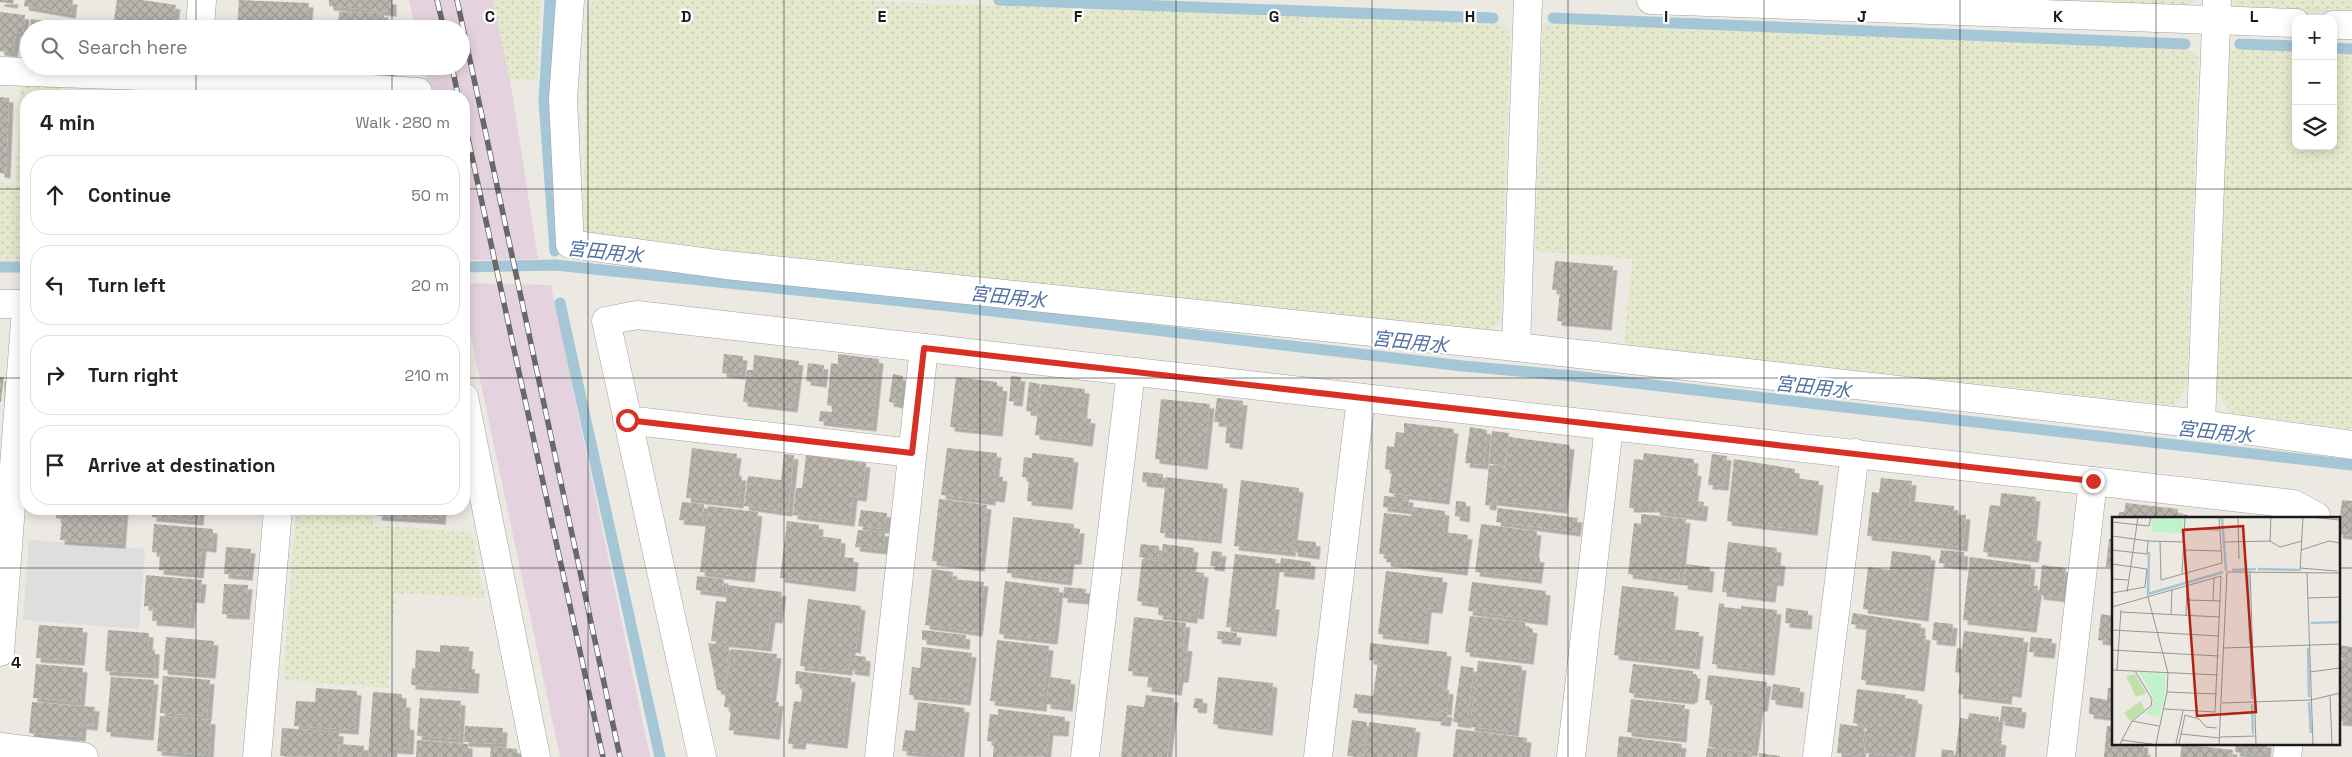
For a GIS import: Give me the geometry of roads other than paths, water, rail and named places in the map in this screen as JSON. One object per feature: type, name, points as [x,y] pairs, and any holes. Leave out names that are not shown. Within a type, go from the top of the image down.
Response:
[{"type":"street","points":[[201,20],[202,0]]},
{"type":"street","points":[[570,0],[563,99],[570,244],[726,265],[1516,347],[2201,424],[2352,445]]},
{"type":"street","points":[[1516,347],[1528,0]]},
{"type":"street","points":[[1651,0],[2216,10],[2292,22]]},
{"type":"street","points":[[2201,424],[2216,10]]},
{"type":"street","points":[[2337,25],[2352,25]]},
{"type":"street","points":[[0,71],[20,72]]},
{"type":"street","points":[[88,75],[381,90]]},
{"type":"street","points":[[0,304],[20,306]]},
{"type":"street","points":[[702,757],[606,321],[637,315],[2293,504],[2316,517]]},
{"type":"street","points":[[879,757],[924,348]]},
{"type":"street","points":[[1086,757],[1131,372]]},
{"type":"street","points":[[0,652],[20,386]]},
{"type":"street","points":[[1318,757],[1361,398]]},
{"type":"street","points":[[627,420],[912,453]]},
{"type":"street","points":[[1571,757],[1609,426]]},
{"type":"street","points":[[470,427],[536,757]]},
{"type":"street","points":[[1817,757],[1854,453]]},
{"type":"street","points":[[2061,757],[2093,481]]},
{"type":"street","points":[[257,757],[277,515]]},
{"type":"street","points":[[2287,757],[2289,744]]},
{"type":"street","points":[[0,747],[84,757]]},
{"type":"waterway","points":[[550,0],[544,100],[555,251]]},
{"type":"waterway","points":[[999,0],[1493,18]]},
{"type":"waterway","points":[[1553,18],[2185,44]]},
{"type":"waterway","points":[[2240,44],[2292,46]]},
{"type":"waterway","points":[[2337,48],[2352,49]]},
{"type":"waterway","name":"宮田用水","points":[[470,267],[555,265],[958,307],[1463,366],[1573,376],[2352,465]]},
{"type":"waterway","name":"宮田用水","points":[[0,267],[20,267]]},
{"type":"waterway","points":[[560,303],[660,757]]},
{"type":"railway","points":[[437,0],[442,20]]},
{"type":"railway","points":[[457,0],[461,20]]},
{"type":"railway","points":[[470,60],[620,757]]},
{"type":"railway","points":[[454,75],[457,90]]},
{"type":"railway","points":[[470,147],[603,757]]}]
